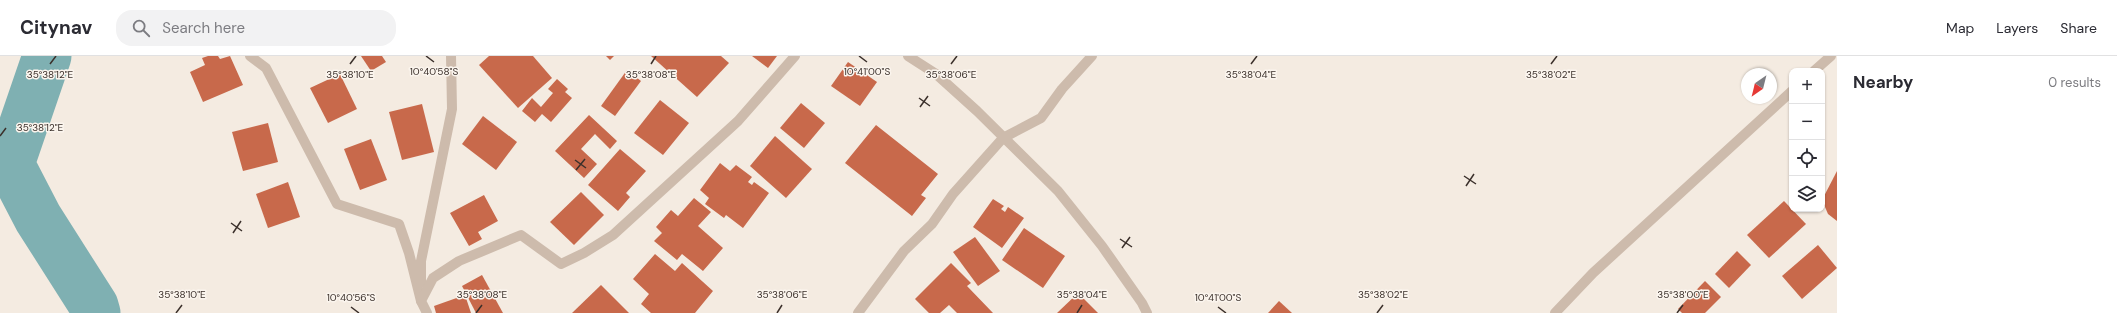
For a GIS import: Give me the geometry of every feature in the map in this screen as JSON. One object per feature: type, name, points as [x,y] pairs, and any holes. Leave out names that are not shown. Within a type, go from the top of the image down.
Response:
[{"type":"street","points":[[250,56],[266,68],[337,204],[400,224],[422,301],[427,313]]},
{"type":"street","points":[[422,301],[421,261],[452,109],[451,56]]},
{"type":"street","points":[[422,301],[433,278],[459,261],[521,235],[561,264],[584,253],[613,235],[738,121],[794,56]]},
{"type":"street","points":[[908,56],[936,74],[977,111],[1058,191],[1102,246],[1147,313]]},
{"type":"street","points":[[858,313],[904,251],[932,224],[953,194],[1003,138],[1041,118],[1062,89],[1092,56]]},
{"type":"street","points":[[1817,68],[1831,56]]},
{"type":"street","points":[[1554,313],[1593,273],[1789,94]]},
{"type":"building","points":[[208,56],[218,56],[220,59],[230,56],[243,85],[203,102],[190,72],[205,65],[202,58]]},
{"type":"building","points":[[361,56],[382,56],[386,62],[371,71]]},
{"type":"building","points":[[489,56],[533,56],[552,78],[518,108],[479,65]]},
{"type":"building","points":[[606,56],[614,56],[610,60]]},
{"type":"building","points":[[651,56],[721,56],[729,63],[697,97]]},
{"type":"building","points":[[752,56],[777,56],[768,68]]},
{"type":"building","points":[[848,62],[877,82],[860,106],[831,86]]},
{"type":"building","points":[[627,70],[641,81],[615,116],[601,106]]},
{"type":"building","points":[[340,74],[357,109],[328,123],[310,88]]},
{"type":"building","points":[[557,79],[568,89],[565,92],[572,98],[551,122],[542,114],[535,122],[522,111],[532,98],[541,107],[553,93],[548,89]]},
{"type":"building","points":[[660,100],[689,123],[663,155],[634,133]]},
{"type":"building","points":[[801,103],[825,123],[804,148],[780,128]]},
{"type":"building","points":[[422,104],[434,152],[402,160],[389,112]]},
{"type":"building","points":[[589,115],[617,141],[610,149],[595,134],[581,149],[597,164],[584,178],[555,151]]},
{"type":"building","points":[[483,116],[517,142],[496,170],[462,144]]},
{"type":"building","points":[[268,123],[278,162],[243,171],[232,132]]},
{"type":"building","points":[[876,125],[938,174],[921,195],[926,198],[912,216],[845,163]]},
{"type":"building","points":[[775,136],[812,169],[786,198],[750,166]]},
{"type":"building","points":[[371,139],[387,180],[360,190],[344,149]]},
{"type":"building","points":[[620,149],[646,171],[626,193],[630,197],[618,211],[588,185]]},
{"type":"building","points":[[720,163],[730,171],[736,165],[752,177],[748,182],[752,185],[754,182],[769,193],[743,228],[726,215],[724,218],[705,204],[709,198],[700,190]]},
{"type":"building","points":[[1837,171],[1837,221],[1828,214],[1825,207],[1825,194]]},
{"type":"building","points":[[288,182],[300,217],[268,228],[256,194]]},
{"type":"building","points":[[581,192],[604,215],[574,245],[550,222]]},
{"type":"building","points":[[484,195],[498,221],[478,232],[482,239],[469,246],[450,213]]},
{"type":"building","points":[[694,198],[711,212],[698,226],[723,248],[703,271],[682,254],[677,260],[654,241],[662,233],[656,227],[671,210],[678,216]]},
{"type":"building","points":[[993,199],[1004,206],[1001,209],[1005,212],[1008,207],[1024,218],[1002,248],[973,227]]},
{"type":"building","points":[[1784,201],[1789,206],[1789,212],[1795,212],[1806,224],[1769,258],[1747,235]]},
{"type":"building","points":[[1024,228],[1065,256],[1043,288],[1002,260]]},
{"type":"building","points":[[975,237],[1000,271],[978,286],[953,252]]},
{"type":"building","points":[[1818,245],[1837,268],[1802,299],[1782,276]]},
{"type":"building","points":[[1737,251],[1751,265],[1729,288],[1715,274]]},
{"type":"building","points":[[655,254],[675,271],[682,263],[713,291],[695,313],[651,313],[641,304],[649,294],[633,279]]},
{"type":"building","points":[[951,263],[971,283],[967,286],[993,313],[957,313],[949,305],[940,313],[929,313],[915,299]]},
{"type":"building","points":[[482,275],[503,313],[476,313],[462,286]]},
{"type":"building","points":[[1705,281],[1721,297],[1705,313],[1682,313],[1678,309]]},
{"type":"building","points":[[601,285],[629,313],[572,313]]},
{"type":"building","points":[[1078,293],[1098,313],[1057,313]]},
{"type":"building","points":[[465,295],[471,313],[436,313],[434,306]]},
{"type":"building","points":[[1279,301],[1292,313],[1268,313]]},
{"type":"waterway","points":[[47,56],[10,164],[38,218],[94,306],[96,313]]}]
